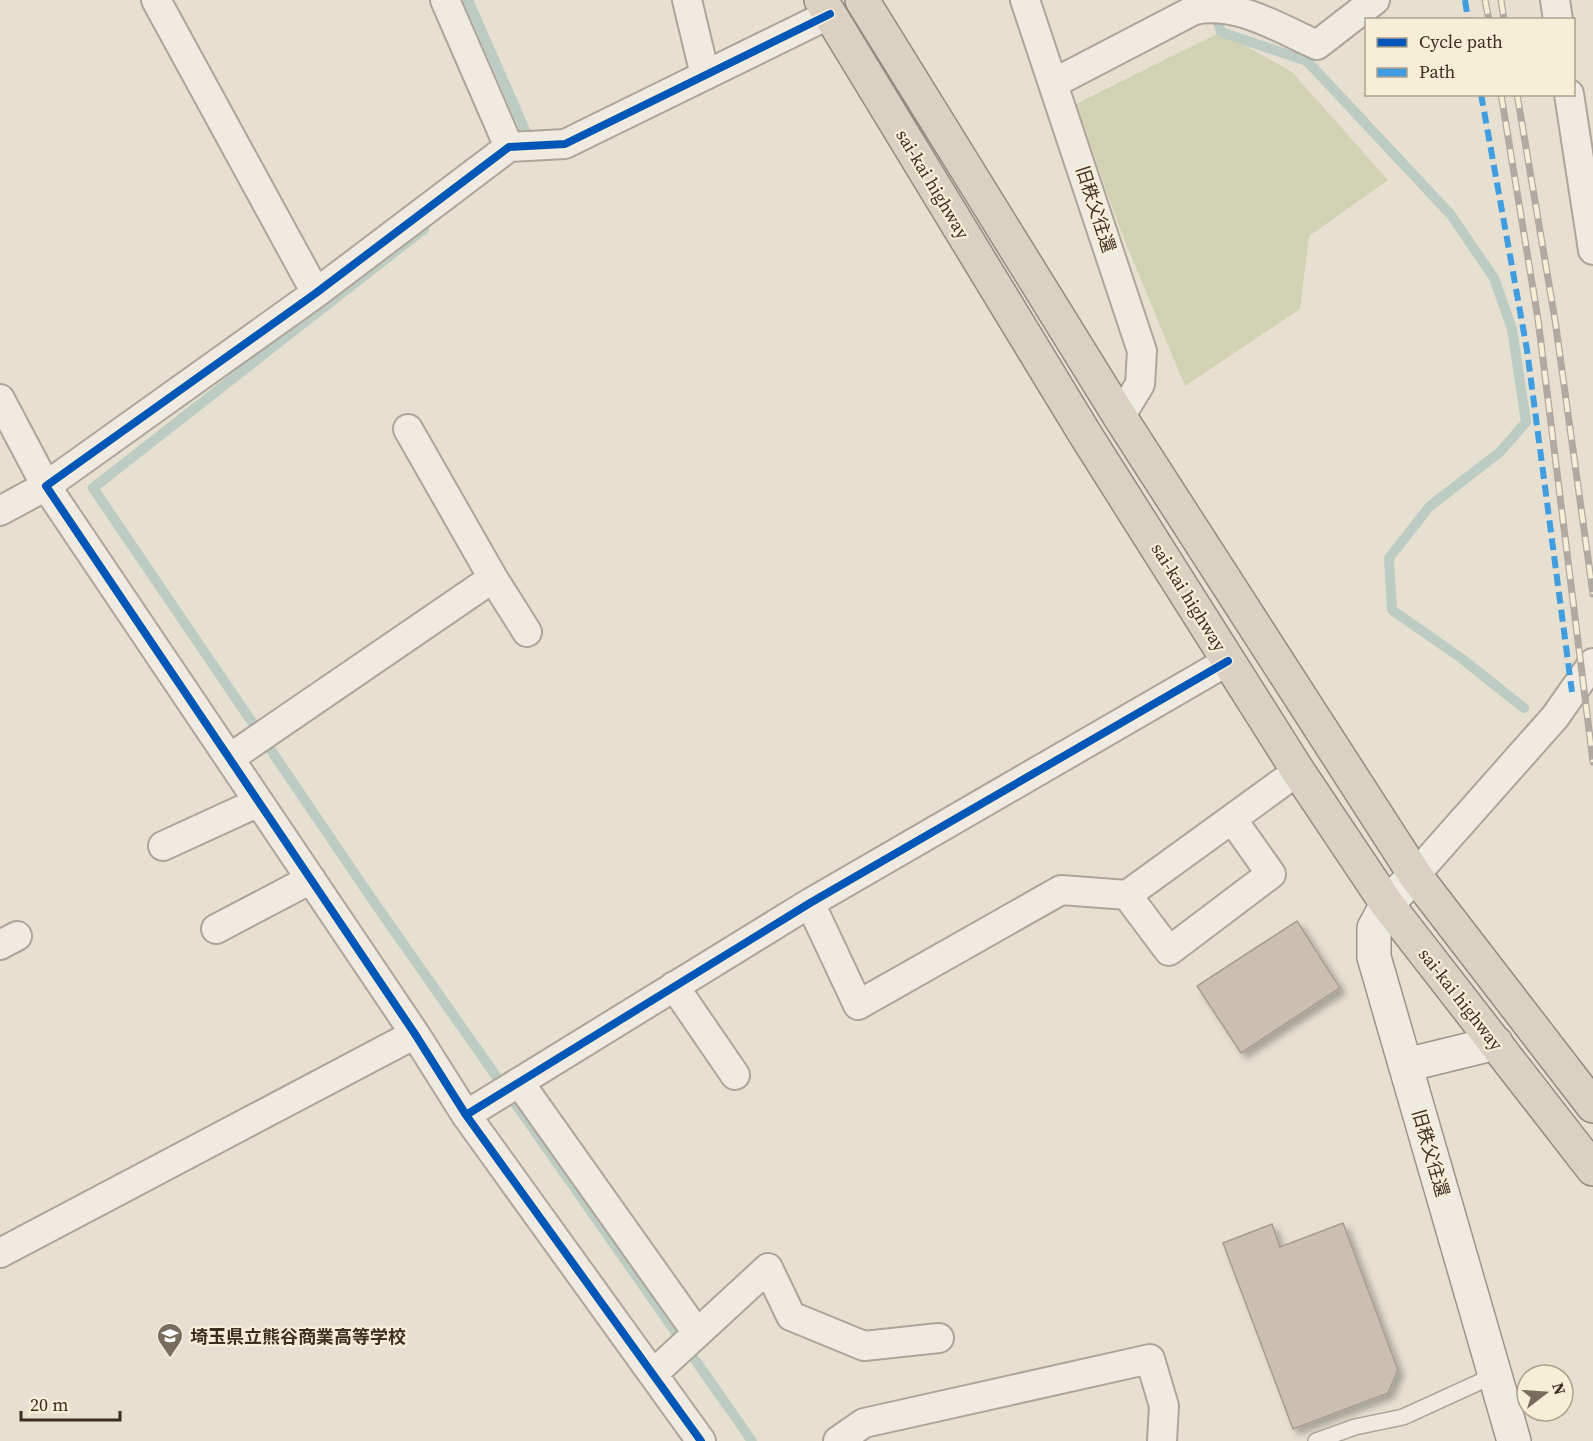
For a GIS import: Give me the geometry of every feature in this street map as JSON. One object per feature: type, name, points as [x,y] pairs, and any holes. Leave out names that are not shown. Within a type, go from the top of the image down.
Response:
[{"type":"highway","name":"sai-kai highway","points":[[865,1],[1120,417],[1414,875],[1593,1106]]},
{"type":"highway","name":"sai-kai highway","points":[[826,7],[1079,423],[1298,771],[1387,904],[1593,1169]]},
{"type":"street","points":[[156,0],[316,293]]},
{"type":"street","points":[[445,0],[509,147]]},
{"type":"street","points":[[687,0],[705,75]]},
{"type":"street","name":"旧秩父往還","points":[[1025,0],[1142,351],[1140,384],[1120,417]]},
{"type":"street","points":[[1054,83],[1194,10],[1213,6],[1244,13],[1317,45],[1375,0]]},
{"type":"street","points":[[1555,0],[1558,18]]},
{"type":"street","points":[[0,511],[46,486],[316,293],[509,147],[565,144],[705,75],[826,7]]},
{"type":"street","points":[[1569,96],[1593,250]]},
{"type":"street","points":[[0,399],[46,486],[415,1034],[466,1115],[701,1441]]},
{"type":"street","points":[[408,429],[493,578],[527,632]]},
{"type":"street","points":[[230,758],[493,578]]},
{"type":"street","points":[[466,1115],[810,903],[1228,661]]},
{"type":"street","points":[[1414,875],[1555,717],[1593,663]]},
{"type":"street","points":[[810,903],[858,1005],[1061,890],[1127,895],[1298,771]]},
{"type":"street","points":[[163,846],[259,802]]},
{"type":"street","points":[[1127,895],[1168,951],[1271,874],[1232,819]]},
{"type":"street","name":"旧秩父往還","points":[[1414,875],[1387,904],[1374,928],[1374,957],[1514,1441]]},
{"type":"street","points":[[216,929],[311,879]]},
{"type":"street","points":[[674,986],[735,1075]]},
{"type":"street","points":[[0,1253],[415,1034]]},
{"type":"street","points":[[1406,1065],[1496,1043]]},
{"type":"street","points":[[519,1083],[696,1333]]},
{"type":"street","points":[[653,1374],[768,1268],[791,1316],[864,1346],[939,1338]]},
{"type":"street","points":[[838,1441],[864,1423],[1150,1359],[1164,1406],[1162,1441]]},
{"type":"lane","points":[[1316,1441],[1355,1427],[1402,1417],[1495,1375]]},
{"type":"green space","points":[[1221,32],[1292,72],[1388,180],[1309,236],[1300,309],[1185,386],[1120,229],[1076,104]]},
{"type":"building","points":[[1297,921],[1340,988],[1241,1053],[1197,986]]},
{"type":"building","points":[[1343,1223],[1398,1370],[1388,1393],[1293,1429],[1223,1243],[1272,1224],[1280,1247]]},
{"type":"waterway","points":[[468,0],[525,130],[517,144]]},
{"type":"waterway","points":[[1214,10],[1221,32],[1307,61],[1451,215],[1494,278],[1512,329],[1526,422],[1500,452],[1430,506],[1389,558],[1392,610],[1461,658],[1524,708]]},
{"type":"waterway","points":[[424,229],[93,488],[374,902],[752,1441]]},
{"type":"railway","points":[[1485,0],[1489,18]]},
{"type":"railway","points":[[1501,0],[1504,18]]},
{"type":"railway","points":[[1501,96],[1538,319],[1593,762]]},
{"type":"railway","points":[[1517,96],[1555,320],[1593,594]]},
{"type":"marked path","points":[[1465,0],[1468,18]]},
{"type":"marked path","points":[[1481,96],[1527,350],[1572,692]]},
{"type":"cycle path","points":[[701,1441],[466,1115],[415,1034],[46,486],[316,293],[509,147],[565,144],[830,14]]},
{"type":"cycle path","points":[[466,1115],[810,903],[1228,661]]},
{"type":"place","name":"埼玉県立熊谷商業高等学校","points":[[170,1359]]}]
